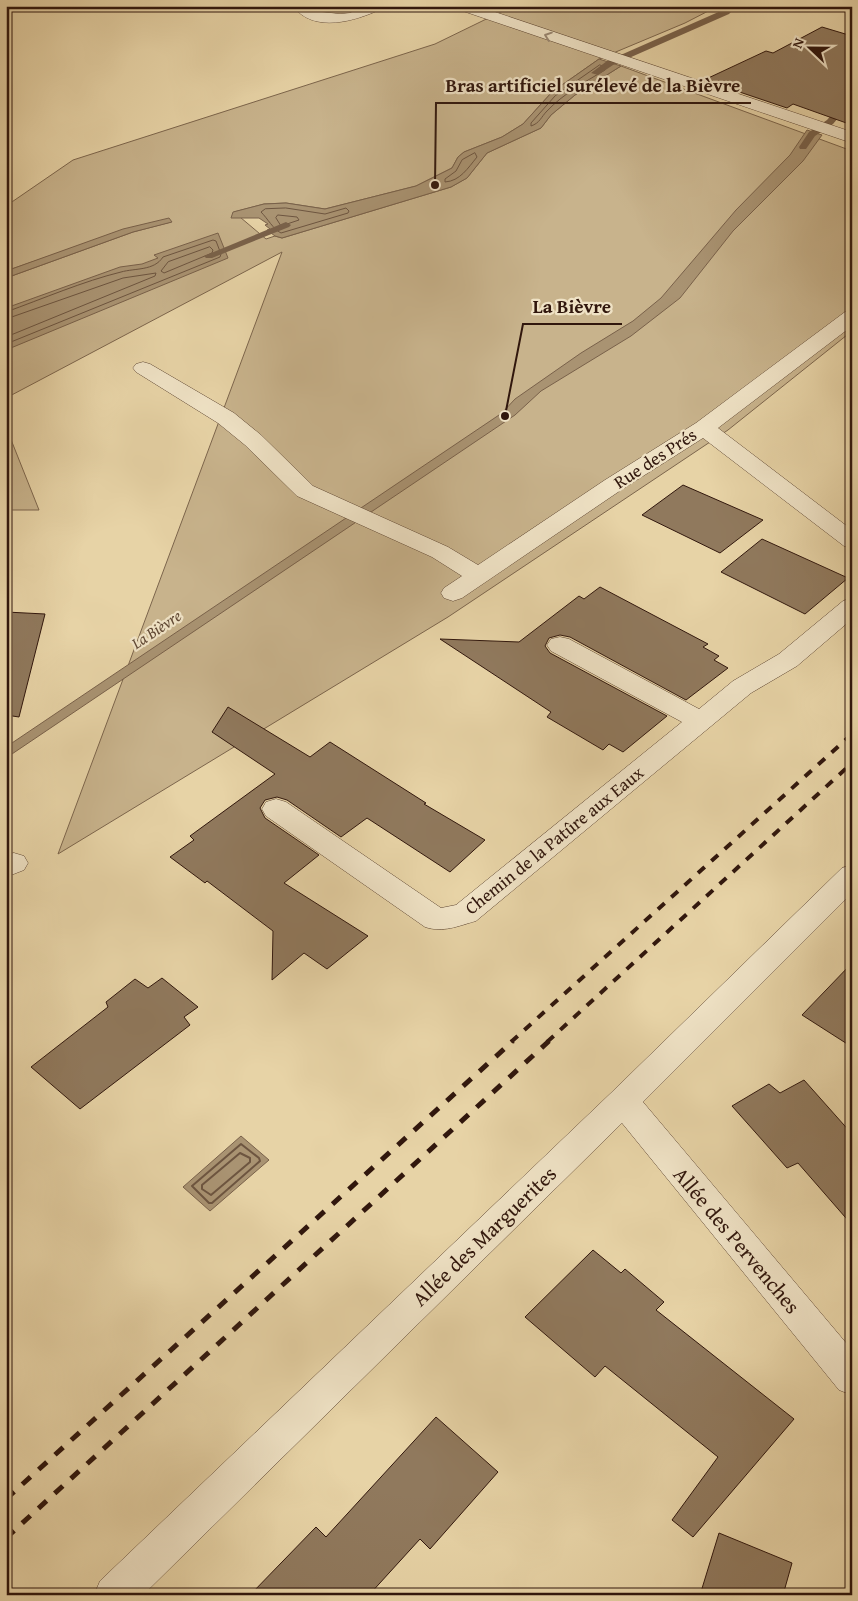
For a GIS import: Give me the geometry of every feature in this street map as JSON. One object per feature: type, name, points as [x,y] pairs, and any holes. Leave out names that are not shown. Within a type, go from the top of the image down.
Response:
[{"type":"street","points":[[300,6],[315,14],[337,18],[354,16],[376,6]]},
{"type":"street","points":[[462,6],[845,136]]},
{"type":"street","name":"Rue des Prés","points":[[454,594],[613,485],[704,428],[852,316]]},
{"type":"street","points":[[143,368],[226,418],[305,490],[440,552],[479,576]]},
{"type":"street","points":[[704,428],[852,541]]},
{"type":"street","name":"Chemin de la Patûre aux Eaux","points":[[276,809],[436,919],[445,919],[466,912],[742,687],[788,660],[852,606]]},
{"type":"street","points":[[560,645],[701,721]]},
{"type":"street","name":"Allée des Marguerites","points":[[114,1595],[623,1102],[852,875]]},
{"type":"street","name":"Allée des Pervenches","points":[[623,1102],[852,1378]]},
{"type":"shaded area","points":[[513,6],[718,6],[685,23],[599,59],[552,92],[523,124],[502,137],[464,152],[458,157],[452,168],[416,186],[325,209],[286,203],[264,204],[234,212],[266,239],[275,236],[282,238],[451,187],[467,178],[487,153],[541,128],[551,115],[575,95],[621,66],[852,151],[852,331],[728,430],[448,617],[58,854],[282,252],[6,398],[6,278],[133,232],[171,222],[122,231],[6,271],[6,206],[73,160],[435,44]]},
{"type":"shaded area","points":[[6,427],[39,510],[6,510]]},
{"type":"water","points":[[599,59],[621,66],[575,95],[551,115],[541,128],[487,153],[467,178],[451,187],[282,238],[275,236],[267,230],[270,229],[265,225],[268,224],[259,218],[231,218],[233,212],[264,204],[286,203],[325,209],[416,186],[452,168],[458,157],[464,152],[502,137],[523,124],[552,92]]},
{"type":"water","points":[[807,130],[822,135],[803,161],[733,231],[680,298],[631,336],[541,391],[515,415],[6,758],[6,747],[502,413],[515,399],[581,353],[633,321],[661,298],[736,210],[790,155]]},
{"type":"water","points":[[169,218],[172,222],[133,232],[6,278],[6,271],[123,229]]},
{"type":"water","points":[[218,233],[228,258],[6,350],[6,308],[120,267],[142,264],[158,258],[154,255]]},
{"type":"water","points":[[241,1136],[269,1160],[210,1211],[183,1187]]},
{"type":"building","points":[[822,27],[852,36],[852,125],[793,104],[787,108],[704,80],[766,51],[773,53]]},
{"type":"building","points":[[683,485],[763,520],[720,553],[642,515]]},
{"type":"building","points":[[762,539],[848,578],[805,614],[721,572]]},
{"type":"building","points":[[600,587],[708,644],[703,647],[719,656],[714,660],[728,668],[686,700],[570,637],[560,635],[549,638],[545,646],[550,653],[667,716],[623,752],[609,744],[603,750],[547,717],[551,712],[440,639],[519,642],[579,596],[584,599]]},
{"type":"building","points":[[6,612],[45,614],[19,717],[6,715]]},
{"type":"building","points":[[228,707],[310,757],[330,742],[426,803],[424,804],[485,840],[450,872],[367,818],[341,837],[287,800],[277,797],[265,800],[260,808],[265,818],[319,855],[284,883],[368,936],[327,969],[304,953],[272,980],[273,931],[207,881],[205,883],[170,857],[194,840],[190,836],[275,774],[212,732]]},
{"type":"building","points":[[852,963],[852,1047],[802,1015]]},
{"type":"building","points":[[162,978],[198,1007],[184,1017],[190,1025],[80,1109],[31,1067],[108,1007],[106,1002],[135,979],[148,988]]},
{"type":"building","points":[[804,1080],[852,1134],[852,1225],[798,1163],[787,1168],[732,1106],[769,1084],[780,1093]]},
{"type":"building","points":[[593,1250],[621,1273],[625,1269],[664,1302],[656,1310],[794,1419],[693,1537],[672,1520],[718,1457],[605,1366],[595,1377],[525,1317]]},
{"type":"building","points":[[436,1417],[498,1472],[430,1549],[420,1539],[369,1595],[250,1595],[316,1527],[326,1537]]},
{"type":"building","points":[[719,1533],[792,1563],[783,1595],[700,1595]]},
{"type":"waterway","points":[[595,73],[610,63],[726,12],[733,6]]},
{"type":"waterway","name":"La Bièvre","points":[[803,147],[812,134],[830,122],[846,104]]},
{"type":"waterway","points":[[209,256],[286,225]]},
{"type":"railway","points":[[511,1042],[852,734]]},
{"type":"railway","points":[[547,1042],[852,763]]},
{"type":"railway","points":[[6,1499],[513,1041]]},
{"type":"railway","points":[[6,1538],[549,1041]]},
{"type":"place","name":"Bras artificiel surélevé de la Bièvre","points":[[435,185]]},
{"type":"place","name":"La Bièvre","points":[[505,416]]}]
